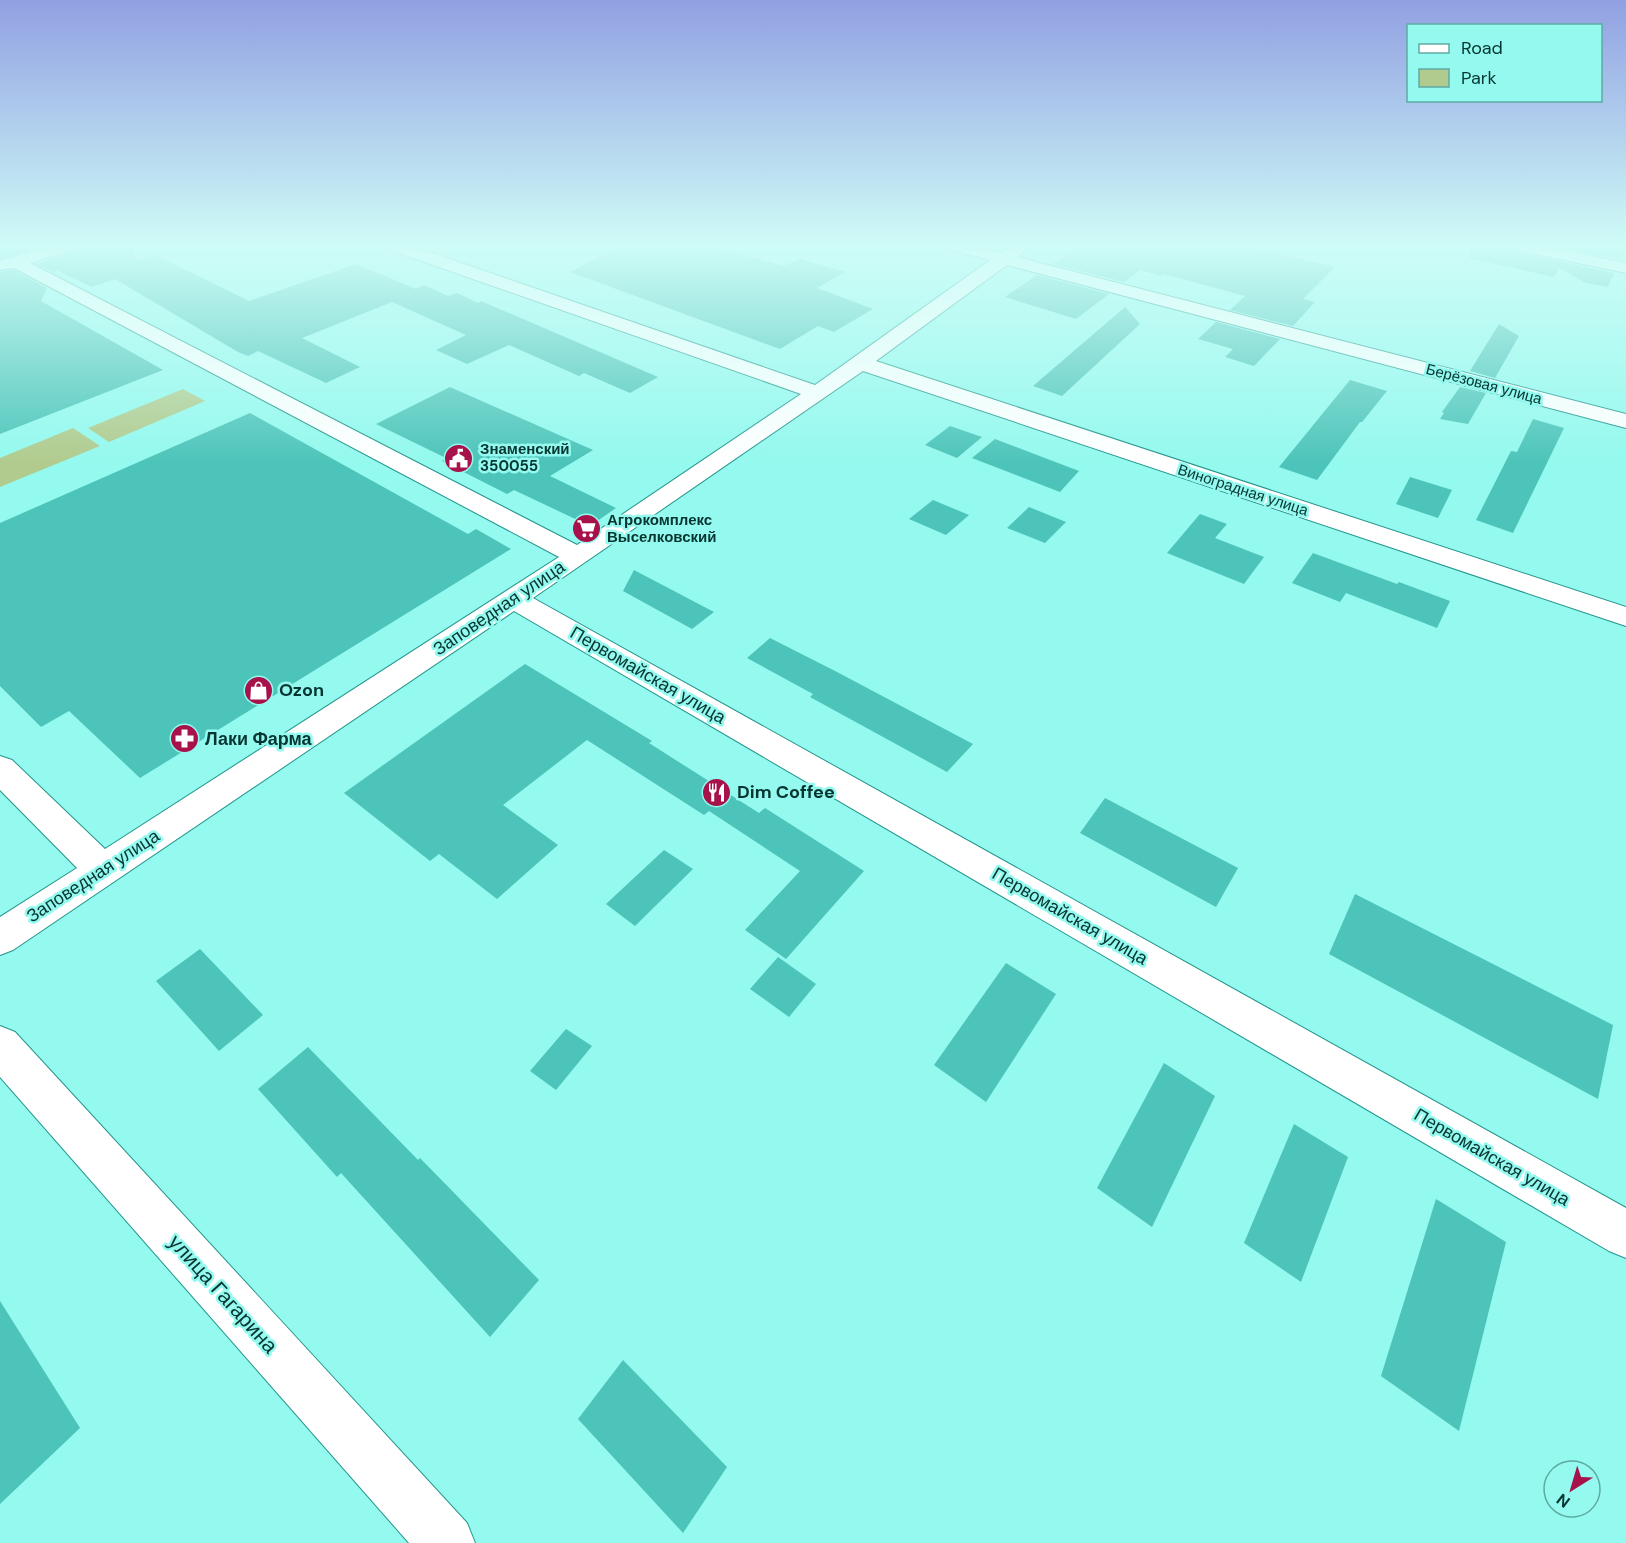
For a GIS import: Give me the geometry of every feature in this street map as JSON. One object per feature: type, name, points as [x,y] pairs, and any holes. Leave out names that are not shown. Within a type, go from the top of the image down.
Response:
[{"type":"street","points":[[113,319],[578,556]]},
{"type":"street","points":[[606,319],[818,393]]},
{"type":"street","name":"Заповедная улица","points":[[0,938],[578,556],[818,393],[921,319]]},
{"type":"street","name":"Берёзовая улица","points":[[1253,319],[1626,421]]},
{"type":"street","name":"Виноградная улица","points":[[861,363],[1626,617]]},
{"type":"street","name":"Первомайская улица","points":[[514,599],[1626,1234]]},
{"type":"street","points":[[0,769],[102,869]]},
{"type":"street","name":"улица Гагарина","points":[[0,1046],[447,1543]]},
{"type":"green space","points":[[183,389],[205,401],[109,442],[88,428]]},
{"type":"green space","points":[[73,428],[100,446],[0,487],[0,458]]},
{"type":"building","points":[[0,319],[73,319],[163,370],[0,434]]},
{"type":"building","points":[[182,319],[349,319],[302,338],[360,367],[326,383],[258,351],[248,356]]},
{"type":"building","points":[[430,319],[523,319],[658,377],[630,393],[584,373],[579,376],[509,345],[467,364],[436,350],[466,335]]},
{"type":"building","points":[[698,319],[856,319],[834,332],[818,326],[780,349]]},
{"type":"building","points":[[1111,319],[1136,319],[1140,324],[1062,396],[1033,386]]},
{"type":"building","points":[[1265,319],[1299,319],[1293,326]]},
{"type":"building","points":[[1216,322],[1280,339],[1254,366],[1225,357],[1233,349],[1198,339]]},
{"type":"building","points":[[1499,324],[1519,336],[1495,378],[1470,371]]},
{"type":"building","points":[[1350,380],[1387,391],[1360,422],[1317,480],[1279,467]]},
{"type":"building","points":[[450,387],[593,450],[550,476],[616,508],[590,526],[514,490],[507,494],[442,461],[446,458],[376,424]]},
{"type":"building","points":[[1460,387],[1486,393],[1468,424],[1440,419],[1444,413],[1442,412]]},
{"type":"building","points":[[250,413],[468,534],[476,529],[511,549],[140,778],[69,711],[41,727],[0,686],[0,523]]},
{"type":"building","points":[[1533,419],[1564,428],[1513,533],[1476,520],[1511,451],[1517,452]]},
{"type":"building","points":[[950,426],[982,437],[957,458],[925,445]]},
{"type":"building","points":[[995,439],[1079,471],[1060,492],[972,458]]},
{"type":"building","points":[[1410,477],[1452,490],[1438,518],[1396,504]]},
{"type":"building","points":[[933,500],[969,515],[946,535],[909,519]]},
{"type":"building","points":[[1029,507],[1066,522],[1045,543],[1007,528]]},
{"type":"building","points":[[1200,514],[1227,524],[1215,538],[1264,557],[1244,584],[1167,553]]},
{"type":"building","points":[[1313,553],[1450,601],[1437,628],[1346,593],[1340,602],[1292,583]]},
{"type":"building","points":[[634,570],[714,612],[692,629],[623,591]]},
{"type":"building","points":[[770,638],[973,744],[947,772],[810,697],[813,694],[747,658]]},
{"type":"building","points":[[525,664],[652,741],[649,743],[759,813],[765,808],[864,871],[786,959],[745,930],[800,871],[709,811],[704,815],[587,740],[503,805],[558,845],[497,899],[439,854],[430,861],[344,793]]},
{"type":"building","points":[[1105,798],[1238,868],[1216,907],[1080,833]]},
{"type":"building","points":[[664,850],[693,869],[635,926],[606,904]]},
{"type":"building","points":[[1355,894],[1613,1025],[1598,1099],[1329,954]]},
{"type":"building","points":[[200,949],[263,1015],[219,1051],[156,981]]},
{"type":"building","points":[[778,957],[816,984],[789,1017],[750,989]]},
{"type":"building","points":[[1006,963],[1056,994],[986,1102],[934,1065]]},
{"type":"building","points":[[566,1029],[592,1046],[556,1090],[530,1071]]},
{"type":"building","points":[[308,1047],[539,1280],[490,1337],[341,1173],[337,1177],[258,1089]]},
{"type":"building","points":[[1164,1063],[1215,1096],[1152,1227],[1097,1188]]},
{"type":"building","points":[[1294,1124],[1348,1157],[1301,1282],[1244,1243]]},
{"type":"building","points":[[1436,1199],[1506,1242],[1459,1431],[1381,1376]]},
{"type":"building","points":[[0,1301],[80,1428],[0,1504]]},
{"type":"building","points":[[623,1360],[727,1467],[683,1533],[578,1419]]},
{"type":"place","name":"Знаменский 350055","points":[[459,458]]},
{"type":"place","name":"Агрокомплекс Выселковский","points":[[586,529]]},
{"type":"place","name":"Ozon","points":[[258,690]]},
{"type":"place","name":"Лаки Фарма","points":[[184,739]]},
{"type":"place","name":"Dim Coffee","points":[[716,792]]}]
